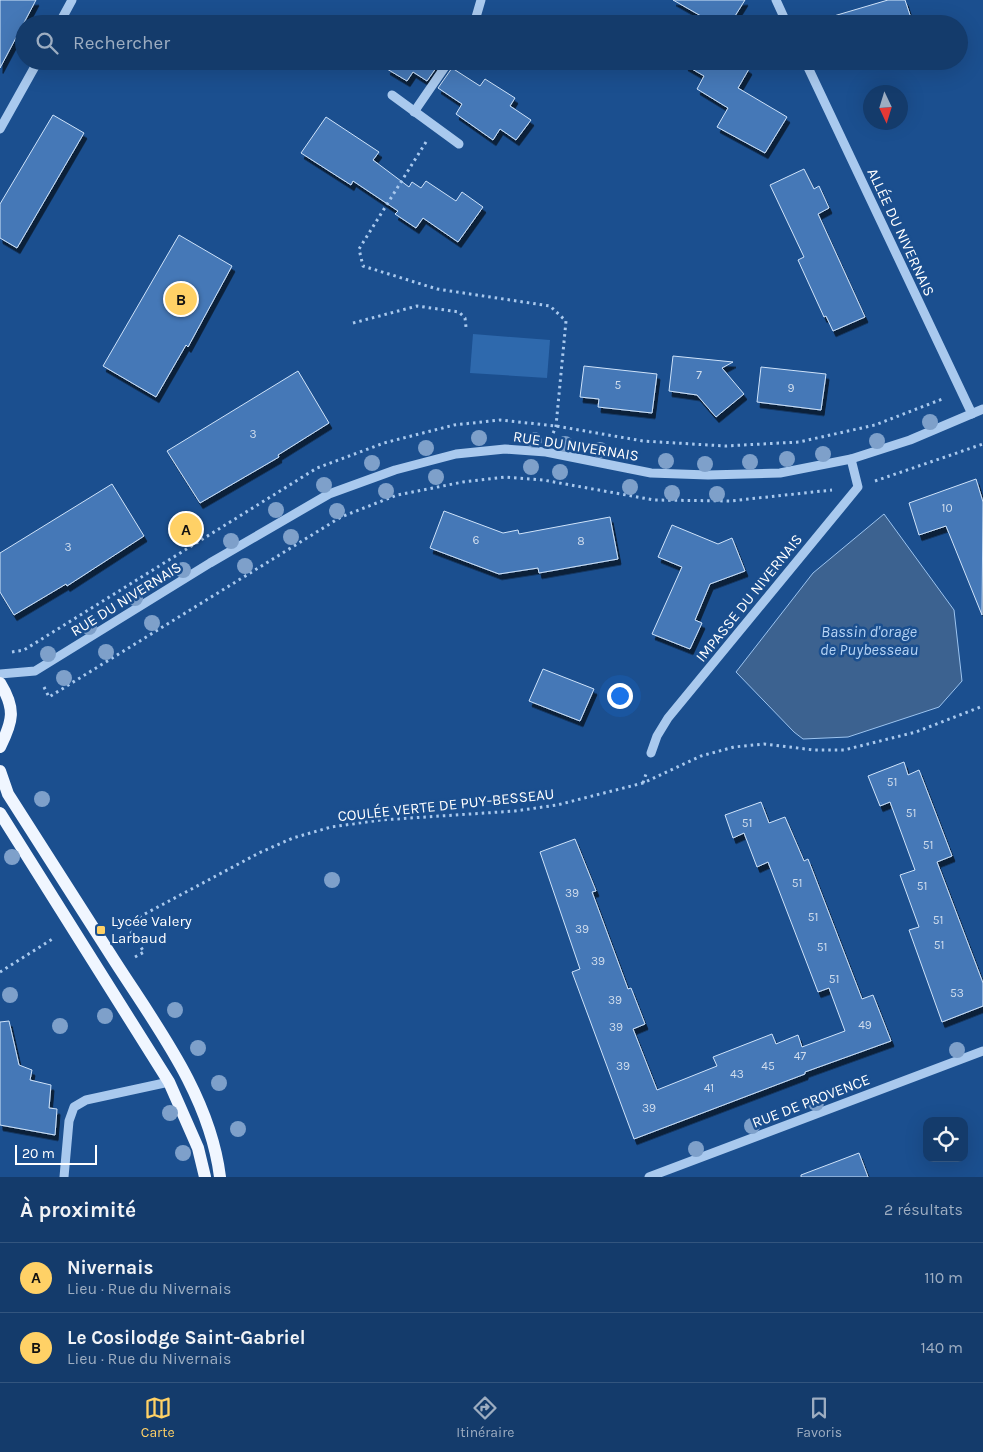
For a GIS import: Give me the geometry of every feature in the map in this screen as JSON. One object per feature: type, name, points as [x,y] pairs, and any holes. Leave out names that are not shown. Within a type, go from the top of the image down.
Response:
[{"type":"main road","points":[[0,683],[9,697],[11,725],[0,747]]},
{"type":"main road","points":[[0,771],[8,794],[166,1040],[196,1095],[213,1138],[220,1177]]},
{"type":"main road","points":[[0,813],[169,1082],[191,1131],[205,1177]]},
{"type":"street","points":[[64,15],[72,0]]},
{"type":"street","points":[[477,15],[481,0]]},
{"type":"street","points":[[776,0],[783,15]]},
{"type":"street","points":[[0,129],[33,70]]},
{"type":"street","points":[[414,112],[443,70]]},
{"type":"street","name":"ALLÉE DU NIVERNAIS","points":[[809,70],[972,414]]},
{"type":"street","points":[[392,95],[459,144]]},
{"type":"street","name":"RUE DU NIVERNAIS","points":[[0,674],[35,671],[210,563],[329,494],[395,470],[456,454],[505,449],[546,452],[651,472],[708,474],[780,473],[851,460],[910,440],[983,409]]},
{"type":"street","points":[[851,460],[858,487]]},
{"type":"street","name":"IMPASSE DU NIVERNAIS","points":[[652,753],[657,736],[668,718],[858,487]]},
{"type":"street","name":"RUE DE PROVENCE","points":[[649,1177],[983,1051]]},
{"type":"street","points":[[64,1177],[69,1120],[74,1107],[86,1100],[169,1082]]},
{"type":"path","points":[[436,127],[359,249],[363,266],[437,289],[550,306],[566,321],[556,426],[546,452],[543,480]]},
{"type":"path","points":[[353,322],[417,306],[459,312],[465,318],[466,327]]},
{"type":"path","points":[[8,653],[24,650],[317,468],[384,443],[454,425],[500,420],[556,426],[643,441],[725,446],[799,442],[875,425],[962,392]]},
{"type":"path","points":[[24,650],[49,697],[341,517],[397,495],[463,482],[505,477],[543,480],[654,500],[730,501],[858,487],[983,444]]},
{"type":"path","name":"COULÉE VERTE DE PUY-BESSEAU","points":[[119,967],[144,952],[126,924],[259,853],[293,838],[331,827],[381,820],[515,811],[557,805],[643,784],[701,756],[734,747],[764,744],[814,750],[844,750],[916,732],[983,706]]},
{"type":"path","points":[[0,972],[72,927]]},
{"type":"shaded area","points":[[473,334],[550,340],[547,378],[470,373]]},
{"type":"water","name":"Bassin d'orage de Puybesseau","points":[[884,514],[954,610],[962,681],[939,707],[848,737],[803,739],[736,672],[813,573]]},
{"type":"building","points":[[0,0],[36,0],[28,15],[15,15],[15,40],[0,68]]},
{"type":"building","points":[[673,0],[745,0],[736,15],[699,15]]},
{"type":"building","points":[[888,0],[905,0],[910,15],[837,15]]},
{"type":"building","points":[[389,70],[435,70],[427,81],[413,72],[407,81]]},
{"type":"building","points":[[451,70],[455,70],[480,86],[485,79],[515,98],[510,106],[531,120],[516,140],[500,129],[493,140],[456,114],[462,104],[438,88]]},
{"type":"building","points":[[694,70],[748,70],[738,88],[787,117],[765,153],[717,127],[728,108],[697,89],[704,76]]},
{"type":"building","points":[[53,115],[84,133],[17,248],[0,238],[0,204]]},
{"type":"building","points":[[326,117],[379,152],[373,160],[409,187],[412,182],[421,188],[426,181],[456,201],[462,192],[483,207],[458,242],[423,218],[416,228],[395,214],[398,211],[353,181],[351,185],[301,153]]},
{"type":"building","points":[[804,169],[814,189],[819,186],[829,208],[818,214],[865,317],[833,331],[826,316],[824,317],[798,260],[804,257],[770,185]]},
{"type":"building","points":[[179,235],[232,266],[188,347],[186,345],[156,397],[103,366]]},
{"type":"building","points":[[673,356],[733,362],[722,368],[744,394],[716,417],[697,395],[669,391]]},
{"type":"building","points":[[584,366],[657,374],[652,413],[598,407],[599,399],[580,397]]},
{"type":"building","points":[[761,367],[826,374],[821,410],[757,402]]},
{"type":"building","points":[[298,371],[329,423],[278,455],[279,457],[200,503],[167,451]]},
{"type":"building","points":[[976,479],[983,502],[982,615],[946,526],[919,535],[909,503]]},
{"type":"building","points":[[112,484],[144,536],[67,586],[66,584],[14,615],[0,592],[0,553]]},
{"type":"building","points":[[444,511],[503,533],[518,530],[519,534],[610,517],[618,559],[539,573],[538,568],[499,574],[430,548]]},
{"type":"building","points":[[672,525],[718,544],[732,538],[745,571],[710,584],[695,620],[702,623],[690,649],[652,634],[682,567],[658,557]]},
{"type":"building","points":[[543,669],[594,689],[580,721],[529,701]]},
{"type":"building","points":[[904,762],[908,775],[919,770],[952,856],[937,862],[983,983],[983,1006],[942,1022],[909,930],[919,927],[900,875],[915,870],[890,802],[880,806],[868,776]]},
{"type":"building","points":[[761,802],[769,823],[785,817],[804,861],[808,859],[862,999],[873,995],[891,1041],[805,1072],[805,1074],[634,1139],[572,972],[580,969],[540,852],[575,839],[596,891],[592,892],[628,989],[631,988],[645,1024],[633,1029],[657,1090],[717,1066],[713,1057],[772,1034],[776,1044],[798,1035],[802,1047],[845,1031],[829,988],[818,992],[768,862],[757,867],[744,833],[733,838],[725,815]]},
{"type":"building","points":[[9,1021],[19,1065],[32,1070],[30,1080],[51,1085],[49,1108],[57,1109],[55,1135],[0,1125],[0,1022]]},
{"type":"building","points":[[859,1153],[868,1177],[801,1177],[801,1175]]},
{"type":"place","name":"Le Cosilodge Saint-Gabriel","points":[[181,299]]},
{"type":"place","name":"Nivernais","points":[[186,529]]},
{"type":"place","name":"Lycée Valery Larbaud","points":[[101,930]]}]
